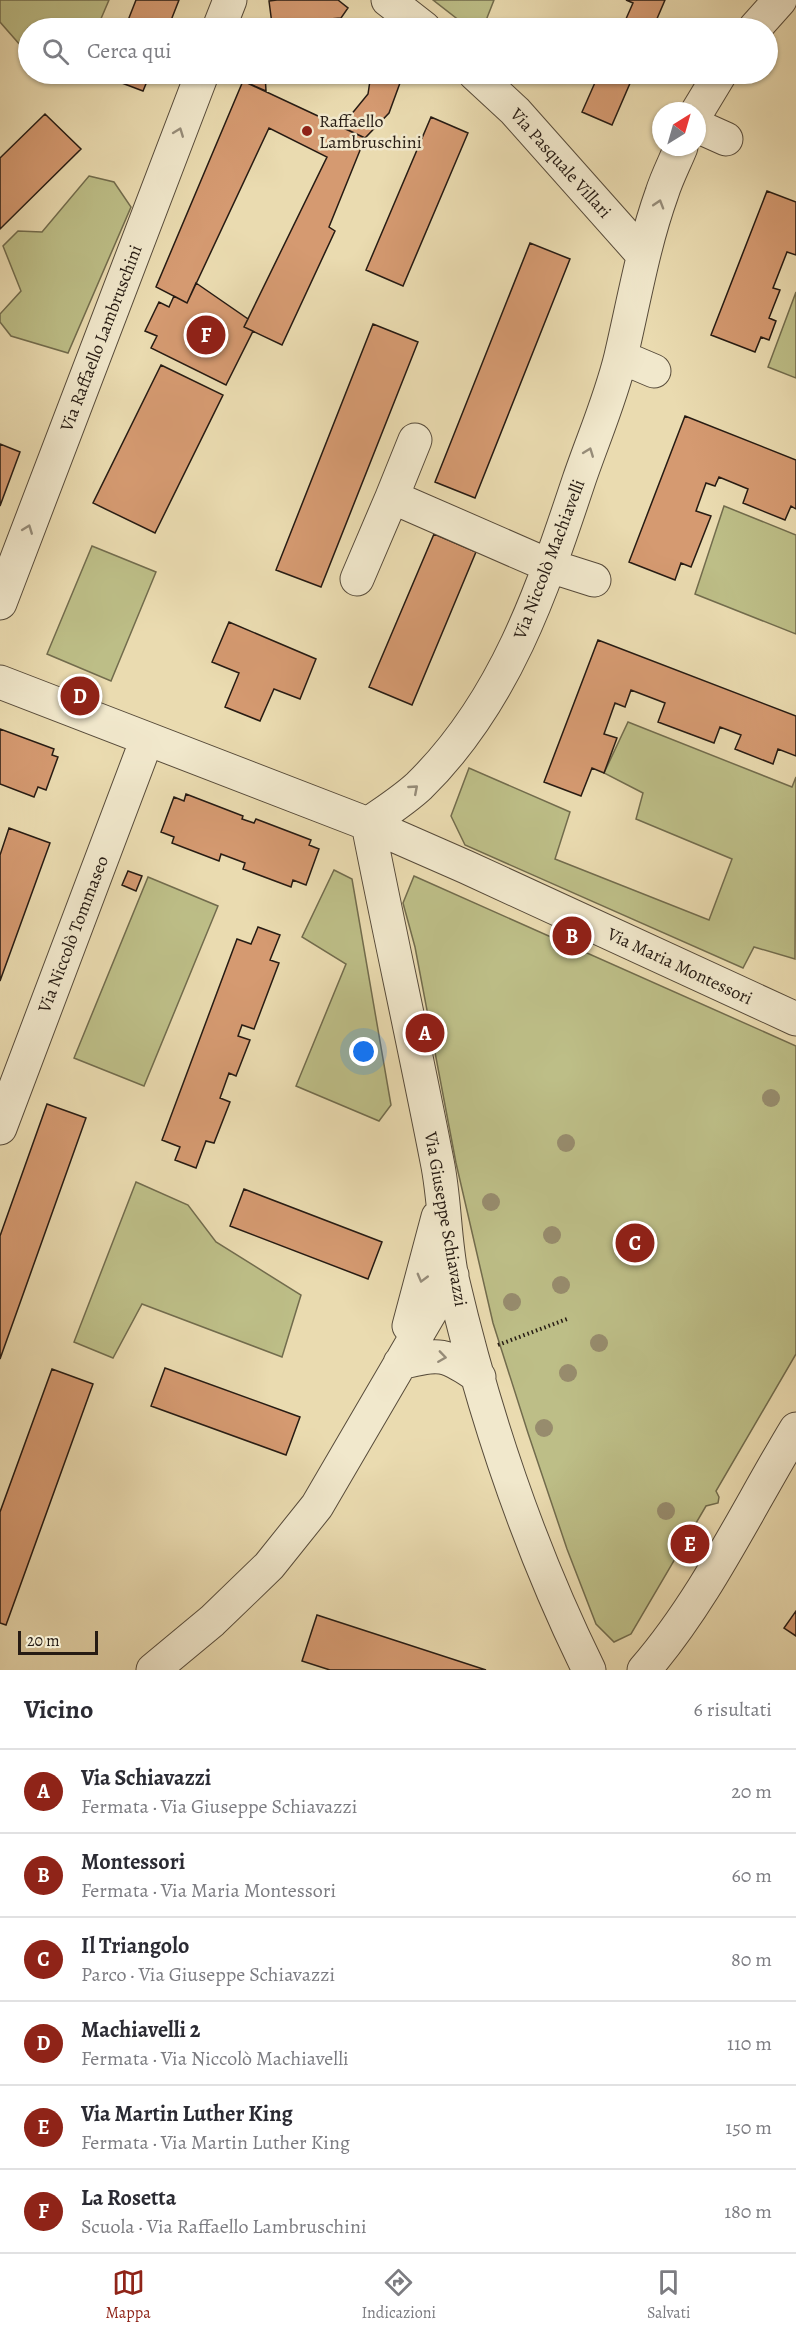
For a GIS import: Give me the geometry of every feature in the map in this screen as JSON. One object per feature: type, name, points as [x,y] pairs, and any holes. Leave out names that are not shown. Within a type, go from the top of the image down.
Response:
[{"type":"street","points":[[223,18],[230,0]]},
{"type":"street","points":[[764,18],[780,0]]},
{"type":"street","points":[[397,3],[413,18]]},
{"type":"street","name":"Via Raffaello Lambruschini","points":[[0,603],[198,84]]},
{"type":"street","name":"Via Pasquale Villari","points":[[486,84],[515,111],[643,255]]},
{"type":"street","points":[[703,102],[714,84]]},
{"type":"street","points":[[706,130],[726,139]]},
{"type":"street","name":"Via Niccolò Machiavelli","points":[[368,824],[417,788],[442,762],[468,728],[511,658],[538,599],[621,357],[643,255],[662,192],[677,156]]},
{"type":"street","points":[[621,357],[654,371]]},
{"type":"street","points":[[357,579],[415,440]]},
{"type":"street","points":[[392,497],[550,566],[594,580]]},
{"type":"street","points":[[0,682],[368,824]]},
{"type":"street","name":"Via Niccolò Tommaseo","points":[[0,1128],[147,740]]},
{"type":"street","name":"Via Maria Montessori","points":[[368,824],[796,1019]]},
{"type":"street","name":"Via Giuseppe Schiavazzi","points":[[368,824],[437,1162],[452,1275],[517,1505],[540,1565],[589,1670]]},
{"type":"street","points":[[400,1363],[442,1201]]},
{"type":"street","points":[[153,1670],[219,1614],[269,1566],[317,1506],[452,1275]]},
{"type":"street","points":[[400,1363],[427,1356],[440,1356],[476,1366]]},
{"type":"street","points":[[644,1670],[674,1633],[693,1604],[796,1429]]},
{"type":"path","points":[[476,1366],[567,1319]]},
{"type":"green space","points":[[0,0],[109,0],[101,18],[18,18],[18,43],[0,22]]},
{"type":"green space","points":[[433,0],[494,0],[487,18],[456,18]]},
{"type":"green space","points":[[89,176],[114,182],[131,207],[68,353],[11,336],[0,322],[0,314],[21,291],[3,246],[18,231],[42,232]]},
{"type":"green space","points":[[796,292],[796,378],[768,367]]},
{"type":"green space","points":[[724,506],[796,535],[796,634],[695,594]]},
{"type":"green space","points":[[92,546],[156,572],[111,681],[47,654]]},
{"type":"green space","points":[[628,722],[792,787],[796,777],[795,959],[754,947],[743,968],[465,845],[451,816],[469,768],[570,812],[555,859],[709,920],[732,859],[636,819],[643,793],[604,773]]},
{"type":"green space","points":[[334,870],[352,879],[391,1105],[379,1121],[296,1086],[346,964],[302,937]]},
{"type":"green space","points":[[414,876],[796,1046],[796,1354],[716,1491],[719,1497],[718,1503],[706,1506],[631,1634],[614,1642],[596,1624],[567,1549],[493,1323],[456,1163],[415,947],[403,903]]},
{"type":"green space","points":[[148,877],[218,906],[144,1086],[74,1058]]},
{"type":"green space","points":[[136,1182],[188,1205],[216,1242],[301,1295],[282,1357],[142,1304],[113,1358],[74,1342]]},
{"type":"building","points":[[136,0],[179,0],[172,18],[129,18]]},
{"type":"building","points":[[338,0],[348,8],[341,18],[271,18],[269,1]]},
{"type":"building","points":[[626,0],[665,0],[657,18],[626,18],[633,3]]},
{"type":"building","points":[[124,84],[146,84],[143,91]]},
{"type":"building","points":[[242,84],[249,84],[365,138],[329,227],[335,231],[282,345],[244,327],[327,157],[269,128],[187,303],[156,287]]},
{"type":"building","points":[[250,84],[266,84],[266,91]]},
{"type":"building","points":[[370,84],[400,84],[389,113],[365,138],[341,127],[368,94]]},
{"type":"building","points":[[594,84],[630,84],[612,125],[582,112]]},
{"type":"building","points":[[45,114],[81,149],[0,229],[0,158]]},
{"type":"building","points":[[431,117],[468,133],[403,286],[366,270]]},
{"type":"building","points":[[767,191],[796,202],[796,255],[787,252],[773,288],[780,290],[769,318],[776,321],[769,340],[761,337],[755,352],[711,335]]},
{"type":"building","points":[[530,243],[570,259],[475,498],[435,482]]},
{"type":"building","points":[[196,283],[248,319],[244,327],[253,331],[226,385],[151,348],[157,336],[145,331],[159,302],[169,307],[174,296],[187,303]]},
{"type":"building","points":[[373,324],[418,342],[321,587],[276,570]]},
{"type":"building","points":[[161,365],[223,395],[155,533],[93,503]]},
{"type":"building","points":[[685,416],[796,460],[796,509],[791,506],[785,520],[743,503],[748,489],[719,477],[715,486],[706,483],[696,511],[711,516],[691,567],[681,563],[675,580],[629,562]]},
{"type":"building","points":[[0,444],[20,452],[0,506]]},
{"type":"building","points":[[434,534],[476,552],[412,705],[369,687]]},
{"type":"building","points":[[229,622],[316,659],[300,699],[274,689],[260,721],[225,707],[239,673],[212,662]]},
{"type":"building","points":[[598,640],[796,716],[796,756],[778,749],[773,764],[735,749],[741,735],[720,727],[714,743],[658,722],[665,703],[631,690],[625,707],[615,703],[604,734],[617,738],[604,773],[592,768],[581,796],[544,782]]},
{"type":"building","points":[[0,729],[54,749],[52,755],[58,757],[46,790],[38,787],[34,797],[0,784]]},
{"type":"building","points":[[186,794],[243,816],[242,819],[254,823],[256,819],[311,840],[309,845],[319,849],[306,885],[293,880],[291,887],[243,869],[245,863],[221,854],[219,861],[172,843],[174,837],[161,832],[174,797],[184,801]]},
{"type":"building","points":[[9,828],[50,843],[0,981],[0,855]]},
{"type":"building","points":[[128,871],[142,876],[136,891],[122,885]]},
{"type":"building","points":[[258,927],[280,935],[270,960],[279,963],[254,1029],[242,1025],[238,1036],[250,1040],[236,1076],[229,1073],[220,1098],[230,1102],[214,1143],[206,1141],[196,1168],[175,1160],[180,1147],[162,1140],[237,939],[251,944]]},
{"type":"building","points":[[47,1104],[86,1118],[0,1359],[0,1236]]},
{"type":"building","points":[[244,1189],[382,1242],[368,1279],[230,1226]]},
{"type":"building","points":[[165,1368],[300,1417],[286,1455],[151,1406]]},
{"type":"building","points":[[52,1369],[93,1384],[6,1625],[0,1623],[0,1512]]},
{"type":"building","points":[[796,1611],[796,1636],[784,1628]]},
{"type":"building","points":[[317,1615],[486,1670],[330,1670],[302,1661]]},
{"type":"place","name":"Raffaello Lambruschini","points":[[307,131]]},
{"type":"place","name":"La Rosetta","points":[[206,335]]},
{"type":"place","name":"Machiavelli 2","points":[[80,696]]},
{"type":"place","name":"Montessori","points":[[572,936]]},
{"type":"place","name":"Via Schiavazzi","points":[[425,1033]]},
{"type":"place","name":"Il Triangolo","points":[[635,1243]]},
{"type":"place","name":"Via Martin Luther King","points":[[690,1544]]}]
